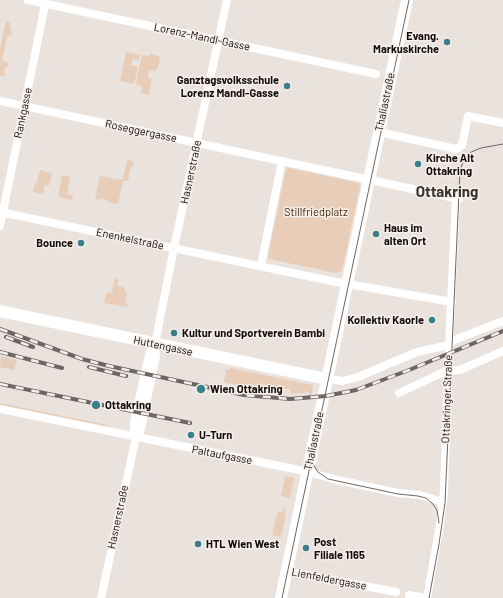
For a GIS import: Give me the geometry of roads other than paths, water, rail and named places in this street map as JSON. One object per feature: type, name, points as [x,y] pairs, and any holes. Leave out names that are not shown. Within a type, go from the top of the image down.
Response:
[{"type":"main road","name":"Thaliastraße","points":[[369,180],[407,0]]},
{"type":"main road","points":[[347,284],[369,180]]},
{"type":"main road","name":"Thaliastraße","points":[[280,598],[347,284]]},
{"type":"main road","name":"Huttengasse","points":[[0,311],[327,379]]},
{"type":"street","name":"Lorenz-Mandl-Gasse","points":[[28,0],[46,2],[218,41],[376,74]]},
{"type":"street","name":"Hasnerstraße","points":[[101,598],[136,437],[140,432],[145,409],[156,356],[155,344],[174,248],[227,0]]},
{"type":"street","name":"Rankgasse","points":[[0,226],[1,212],[25,106],[46,2]]},
{"type":"street","name":"Roseggergasse","points":[[0,101],[282,161]]},
{"type":"street","points":[[379,132],[458,149],[462,145],[468,116],[503,123]]},
{"type":"street","points":[[369,180],[282,161],[261,265],[347,284],[452,302]]},
{"type":"street","name":"Ottakringer Straße","points":[[369,180],[457,199],[449,345],[450,370],[443,502],[437,546],[427,598]]},
{"type":"street","name":"Enenkelstraße","points":[[1,212],[261,265]]},
{"type":"street","points":[[327,379],[350,380],[417,352],[449,345],[452,341],[503,321]]},
{"type":"street","points":[[399,393],[450,370],[460,370],[503,351]]},
{"type":"street","name":"Paltaufgasse","points":[[0,409],[308,471],[333,479],[398,493],[420,495],[443,502]]},
{"type":"street","name":"Lienfeldergasse","points":[[286,571],[396,592]]},
{"type":"street","points":[[409,595],[427,598]]},
{"type":"tram line","points":[[282,598],[409,0]]},
{"type":"tram line","points":[[429,598],[445,503],[460,170],[463,162],[471,152],[481,148],[503,144]]},
{"type":"tram line","points":[[311,461],[318,472],[328,479],[398,494],[426,498],[437,510],[439,523]]},
{"type":"railway","points":[[0,329],[82,359],[109,366],[244,395],[290,399],[326,396],[356,390],[503,331]]},
{"type":"railway","points":[[6,337],[33,347]]},
{"type":"railway","points":[[0,352],[62,368]]},
{"type":"railway","points":[[89,367],[126,376]]},
{"type":"railway","points":[[0,384],[190,423]]},
{"type":"place","name":"Evang. Markuskirche","points":[[447,42]]},
{"type":"place","name":"Ganztagsvolksschule Lorenz Mandl-Gasse","points":[[287,86]]},
{"type":"place","name":"Kirche Alt Ottakring","points":[[418,164]]},
{"type":"place","name":"Haus im alten Ort","points":[[376,234]]},
{"type":"place","name":"Bounce","points":[[81,243]]},
{"type":"place","name":"Kollektiv Kaorle","points":[[432,320]]},
{"type":"place","name":"Kultur und Sportverein Bambi","points":[[174,333]]},
{"type":"place","name":"Wien Ottakring","points":[[201,389]]},
{"type":"place","name":"Ottakring","points":[[96,405]]},
{"type":"place","name":"U-Turn","points":[[191,435]]},
{"type":"place","name":"HTL Wien West","points":[[198,544]]},
{"type":"place","name":"Post Filiale 1165","points":[[306,548]]},
{"type":"district","name":"Ottakring","points":[[447,192]]},
{"type":"park label","name":"Stillfriedplatz","points":[[316,212]]}]
